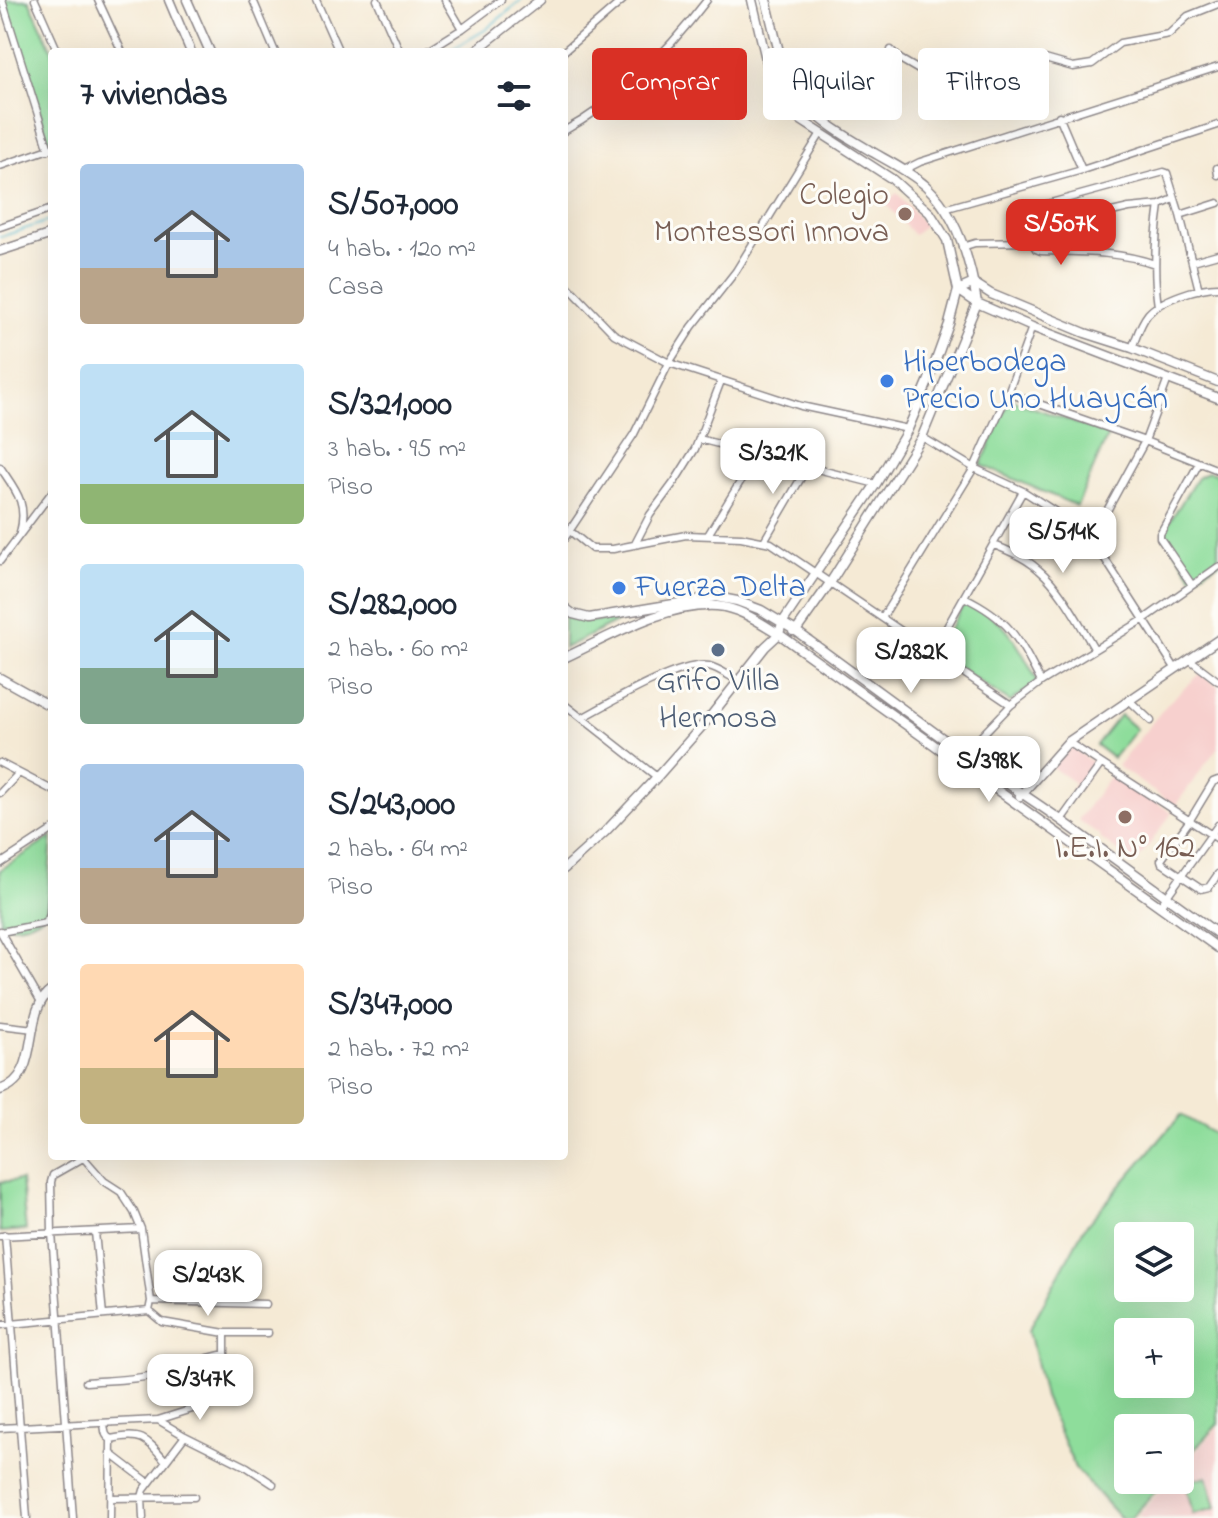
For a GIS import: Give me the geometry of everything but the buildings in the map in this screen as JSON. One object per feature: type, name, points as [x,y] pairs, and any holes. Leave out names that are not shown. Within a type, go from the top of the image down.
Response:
[{"type":"main road","points":[[169,0],[189,48]]},
{"type":"main road","points":[[187,0],[208,48]]},
{"type":"main road","points":[[479,48],[540,0]]},
{"type":"main road","points":[[568,865],[657,777],[779,634],[782,623],[876,484],[908,429],[949,324],[958,290],[947,240],[930,213],[892,179],[796,117],[781,100],[770,76],[752,0]]},
{"type":"main road","points":[[766,0],[793,89],[805,104],[854,141],[927,187],[956,230],[974,283],[977,303],[922,437],[796,631],[779,634]]},
{"type":"main road","points":[[0,251],[48,235]]},
{"type":"main road","points":[[958,290],[974,283]]},
{"type":"main road","points":[[974,283],[991,294],[1085,333],[1218,382]]},
{"type":"main road","points":[[958,290],[977,303],[1032,327],[1218,398]]},
{"type":"main road","points":[[1079,345],[1085,333]]},
{"type":"main road","points":[[568,610],[589,618],[716,597],[761,610],[796,631],[1218,934]]},
{"type":"main road","points":[[568,656],[661,615],[717,606],[747,615],[779,634],[1218,948]]},
{"type":"main road","points":[[1014,802],[1068,742],[1218,640]]},
{"type":"main road","points":[[0,678],[48,705]]},
{"type":"main road","points":[[0,1090],[11,1086],[25,1065],[41,1002],[48,992]]},
{"type":"street","points":[[2,0],[48,143]]},
{"type":"street","points":[[35,0],[56,48]]},
{"type":"street","points":[[98,0],[120,48]]},
{"type":"street","points":[[253,0],[273,48]]},
{"type":"street","points":[[316,0],[337,48]]},
{"type":"street","points":[[377,0],[398,48]]},
{"type":"street","points":[[445,0],[462,29]]},
{"type":"street","points":[[431,48],[501,0]]},
{"type":"street","points":[[568,48],[623,0]]},
{"type":"street","points":[[568,129],[590,117],[647,69],[707,0]]},
{"type":"street","points":[[902,60],[941,83],[983,87],[1006,81],[1034,61],[1045,59],[1073,67],[1092,64],[1120,43],[1169,34],[1188,16],[1218,4]]},
{"type":"street","points":[[904,170],[1059,116],[1218,67]]},
{"type":"street","points":[[1059,116],[1082,170]]},
{"type":"street","points":[[944,209],[1082,170],[1218,125]]},
{"type":"street","points":[[568,534],[634,434],[669,363],[692,327],[736,271],[821,133]]},
{"type":"street","points":[[0,166],[48,150]]},
{"type":"street","points":[[1155,264],[1113,253],[1036,249],[1025,210],[1167,173],[1199,290]]},
{"type":"street","points":[[1030,231],[1129,208],[1160,205],[1174,199]]},
{"type":"street","points":[[1180,215],[1218,203]]},
{"type":"street","points":[[1158,306],[1155,240],[1160,205]]},
{"type":"street","points":[[0,227],[48,210]]},
{"type":"street","points":[[962,247],[975,243],[1032,242]]},
{"type":"street","points":[[1193,261],[1218,254]]},
{"type":"street","points":[[568,286],[614,334],[669,363],[801,406],[908,429]]},
{"type":"street","points":[[1132,348],[1141,324],[1151,311],[1165,301],[1218,287]]},
{"type":"street","points":[[882,618],[974,468],[1008,393],[1032,327]]},
{"type":"street","points":[[1105,559],[1101,534],[1103,518],[1145,441],[1168,379]]},
{"type":"street","points":[[635,544],[650,515],[695,449],[721,381]]},
{"type":"street","points":[[1008,393],[1218,470]]},
{"type":"street","points":[[922,437],[974,468],[1023,491],[1081,532],[1105,559],[1175,668]]},
{"type":"street","points":[[699,439],[876,484]]},
{"type":"street","points":[[708,535],[757,454]]},
{"type":"street","points":[[1192,585],[1160,534],[1199,463]]},
{"type":"street","points":[[764,541],[808,466]]},
{"type":"street","points":[[0,467],[20,498],[24,517],[19,536]]},
{"type":"street","points":[[933,652],[1023,491]]},
{"type":"street","points":[[0,561],[48,497]]},
{"type":"street","points":[[570,531],[592,549],[613,549],[686,535],[741,537],[771,543],[1011,705]]},
{"type":"street","points":[[994,545],[1012,552],[1048,579],[1094,648]]},
{"type":"street","points":[[964,754],[1011,705],[1041,682],[1143,620],[1218,567]]},
{"type":"street","points":[[964,597],[982,605],[1006,624],[1026,652],[1041,682]]},
{"type":"street","points":[[1189,659],[1218,681]]},
{"type":"street","points":[[582,718],[683,669],[710,666],[737,680]]},
{"type":"street","points":[[1130,701],[1151,721]]},
{"type":"street","points":[[568,707],[657,777]]},
{"type":"street","points":[[1068,742],[1215,837]]},
{"type":"street","points":[[0,763],[48,788]]},
{"type":"street","points":[[1061,820],[1101,764]]},
{"type":"street","points":[[0,793],[19,773]]},
{"type":"street","points":[[1218,780],[1213,782],[1161,860],[1204,890],[1218,874]]},
{"type":"street","points":[[1160,906],[1215,837],[1218,825]]},
{"type":"street","points":[[0,864],[48,833]]},
{"type":"street","points":[[41,1002],[0,932],[48,921]]},
{"type":"street","points":[[0,1025],[34,1029]]},
{"type":"street","points":[[73,1518],[51,1182],[53,1175],[78,1160]]},
{"type":"street","points":[[86,1160],[104,1181],[121,1192],[134,1212],[141,1229],[151,1301],[149,1311]]},
{"type":"street","points":[[27,1518],[2,1236],[141,1229]]},
{"type":"street","points":[[95,1232],[103,1315]]},
{"type":"street","points":[[151,1301],[266,1304]]},
{"type":"street","points":[[0,1325],[149,1311],[162,1322],[225,1333],[268,1333]]},
{"type":"street","points":[[0,1428],[158,1420],[233,1396],[225,1354],[225,1333]]},
{"type":"street","points":[[86,1382],[143,1377],[225,1354]]},
{"type":"street","points":[[158,1420],[273,1484]]},
{"type":"street","points":[[104,1423],[107,1437],[141,1437],[165,1460]]},
{"type":"street","points":[[143,1518],[142,1497],[148,1482],[185,1436]]},
{"type":"street","points":[[110,1518],[111,1439]]},
{"type":"street","points":[[110,1453],[148,1482]]},
{"type":"street","points":[[111,1498],[194,1497]]},
{"type":"shaded area","name":"Colegio Montessori Innova","points":[[897,193],[925,225],[914,235],[885,203]]},
{"type":"shaded area","points":[[1200,674],[1218,686],[1218,747],[1175,806],[1117,766],[1169,702]]},
{"type":"shaded area","points":[[1071,747],[1096,765],[1074,792],[1071,790],[1075,783],[1051,767]]},
{"type":"shaded area","name":"I.E.I. N° 162","points":[[1112,773],[1172,813],[1136,863],[1078,820]]},
{"type":"shaded area","points":[[1218,1427],[1218,1518],[1141,1518],[1138,1515],[1157,1494],[1194,1494],[1194,1454]]},
{"type":"green space","points":[[5,0],[29,0],[51,48],[48,48],[48,140]]},
{"type":"green space","points":[[1010,399],[1108,435],[1077,506],[981,465]]},
{"type":"green space","points":[[1208,472],[1218,474],[1218,563],[1193,578],[1165,529],[1197,478]]},
{"type":"green space","points":[[965,602],[1004,627],[1038,682],[1010,702],[936,652]]},
{"type":"green space","points":[[627,617],[568,646],[568,618],[587,621]]},
{"type":"green space","points":[[1120,715],[1136,729],[1113,758],[1096,745]]},
{"type":"green space","points":[[48,840],[46,912],[25,924],[12,926],[1,923],[0,870]]},
{"type":"green space","points":[[1181,1115],[1218,1136],[1218,1424],[1194,1450],[1194,1414],[1114,1414],[1114,1494],[1153,1494],[1131,1518],[1120,1518],[1075,1468],[1044,1397],[1029,1330],[1084,1228]]},
{"type":"green space","points":[[21,1180],[26,1230],[0,1232],[0,1182]]},
{"type":"green space","points":[[1207,1476],[1216,1508],[1193,1514],[1188,1494],[1194,1494],[1194,1480]]},
{"type":"waterway","points":[[454,48],[485,30],[522,0]]},
{"type":"waterway","points":[[0,237],[48,221]]},
{"type":"place","name":"Colegio Montessori Innova","points":[[905,214]]},
{"type":"place","name":"Hiperbodega Precio Uno Huaycán","points":[[887,381]]},
{"type":"place","name":"Fuerza Delta","points":[[619,588]]},
{"type":"place","name":"Grifo Villa Hermosa","points":[[718,650]]},
{"type":"place","name":"I.E.I. N° 162","points":[[1125,817]]}]
